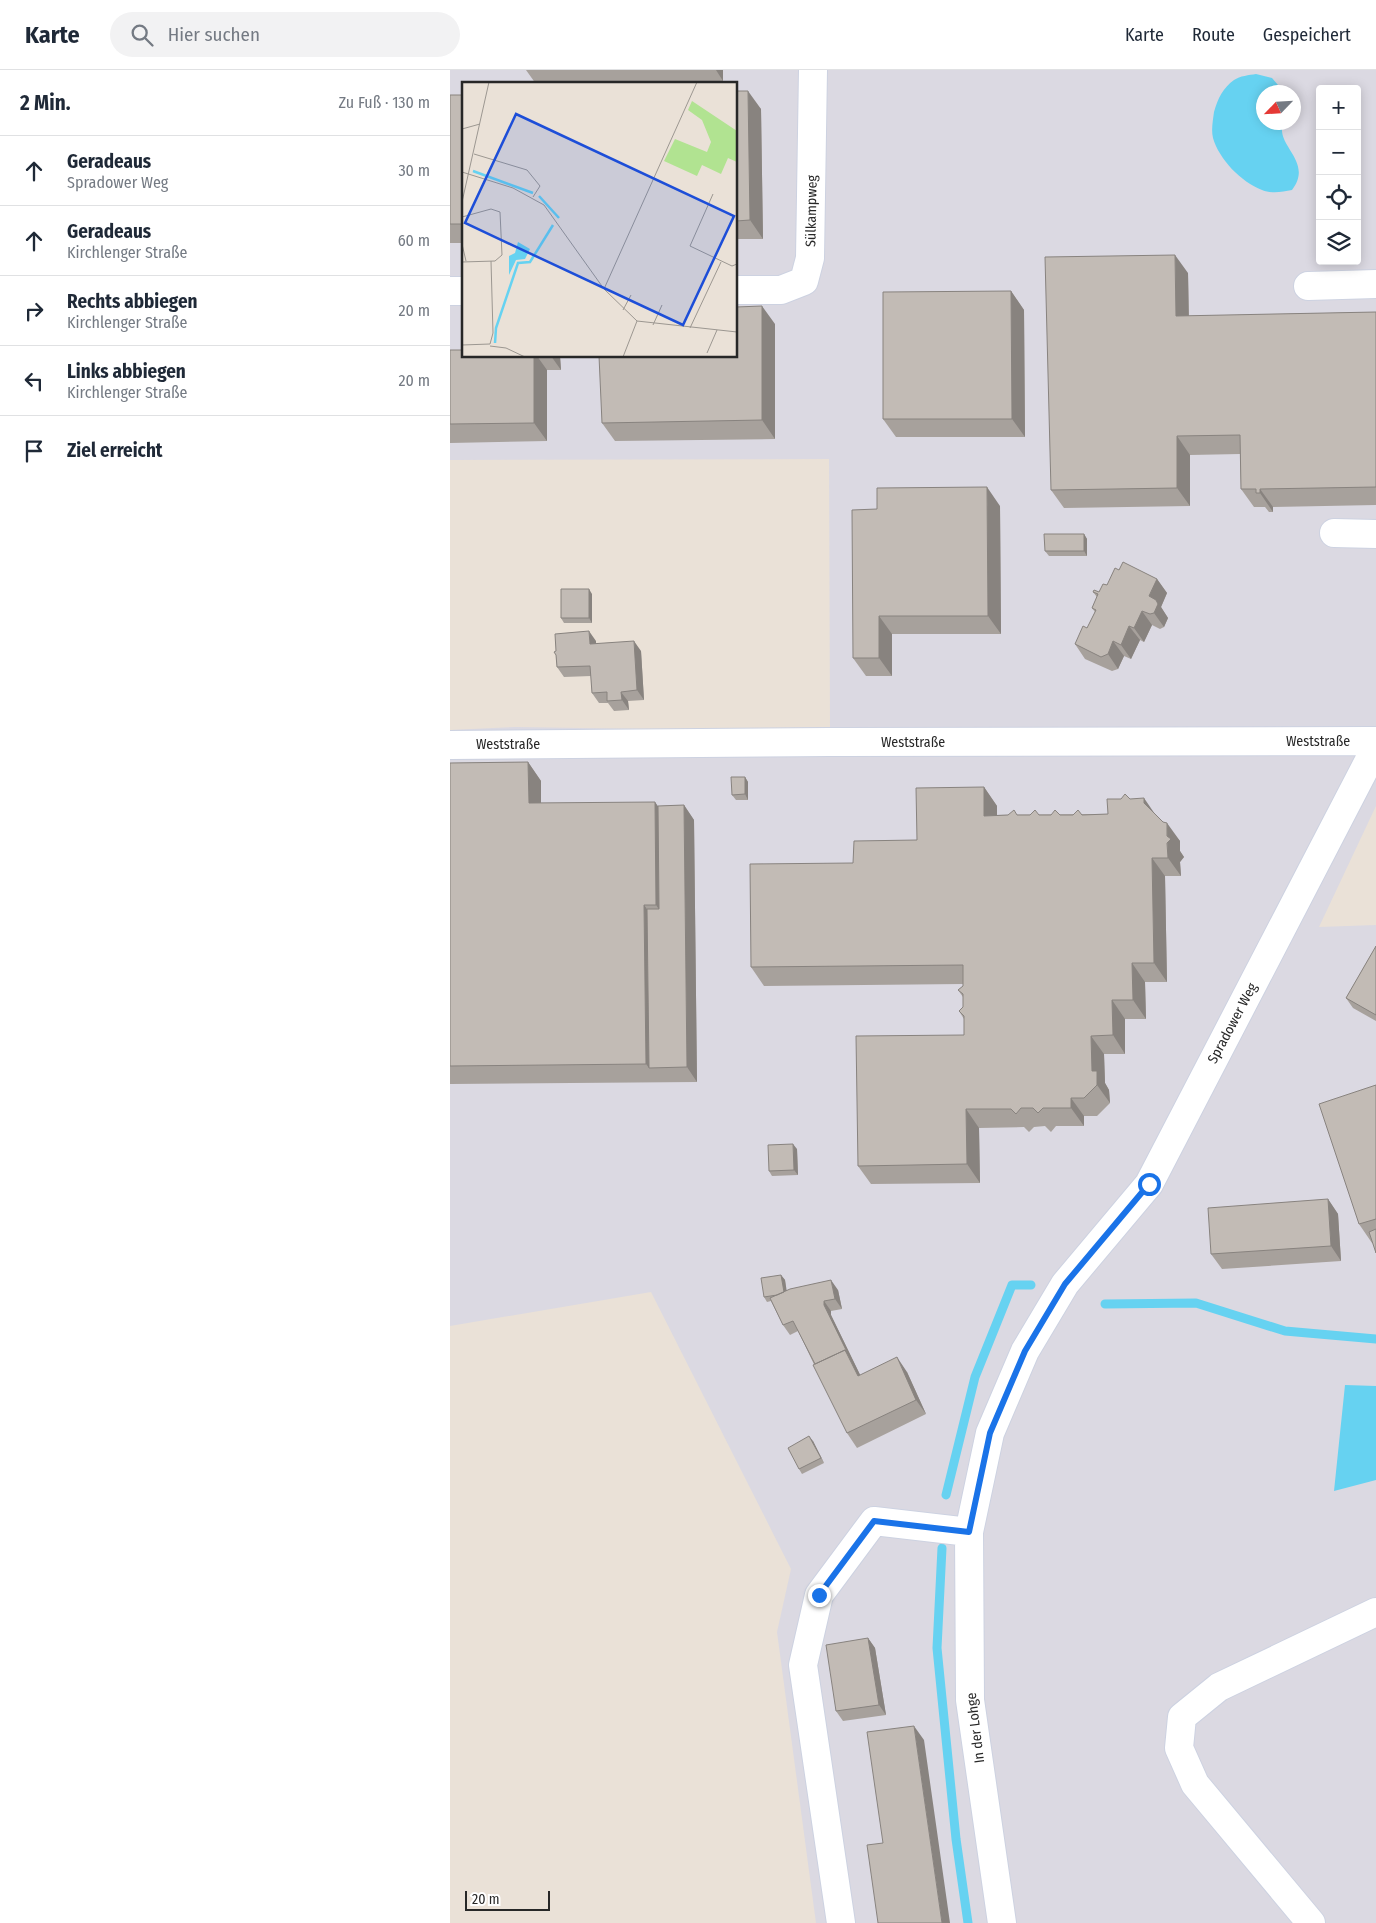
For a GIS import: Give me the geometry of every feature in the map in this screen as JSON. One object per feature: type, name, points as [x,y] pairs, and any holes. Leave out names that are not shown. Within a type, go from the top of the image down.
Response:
[{"type":"street","name":"Sülkampweg","points":[[738,290],[781,290],[804,281],[810,258],[812,70]]},
{"type":"street","points":[[1308,286],[1376,284]]},
{"type":"street","points":[[1334,533],[1376,534]]},
{"type":"street","name":"Weststraße","points":[[450,745],[1376,741]]},
{"type":"street","name":"Spradower Weg","points":[[969,1532],[990,1433],[1025,1351],[1065,1284],[1149,1184],[1376,747]]},
{"type":"street","points":[[841,1923],[803,1665],[819,1595],[874,1521],[969,1532]]},
{"type":"street","name":"In der Lohge","points":[[969,1532],[970,1700],[1002,1923]]},
{"type":"street","points":[[1311,1923],[1195,1784],[1179,1748],[1182,1717],[1219,1687],[1376,1612]]},
{"type":"shaded area","points":[[450,70],[1376,70],[1376,806],[1319,927],[1376,925],[1376,1923],[816,1923],[777,1632],[791,1569],[651,1292],[450,1326],[450,730],[516,727],[707,730],[830,727],[829,459],[450,460]]},
{"type":"water","points":[[1256,74],[1272,78],[1278,85],[1256,85],[1256,130],[1282,130],[1284,139],[1297,162],[1299,171],[1298,180],[1292,190],[1270,192],[1254,186],[1232,169],[1216,146],[1212,128],[1214,112],[1219,98],[1230,83],[1245,76]]},
{"type":"water","points":[[1345,1385],[1376,1386],[1376,1480],[1334,1491]]},
{"type":"building","points":[[738,91],[748,91],[750,220],[738,221]]},
{"type":"building","points":[[450,95],[462,95],[462,224],[450,224]]},
{"type":"building","points":[[1175,255],[1176,316],[1376,312],[1376,487],[1260,489],[1260,493],[1256,493],[1256,489],[1241,489],[1240,435],[1177,436],[1177,488],[1051,490],[1045,257]]},
{"type":"building","points":[[1011,291],[1012,419],[883,419],[883,292]]},
{"type":"building","points":[[762,306],[762,420],[602,423],[599,358],[738,358],[738,307]]},
{"type":"building","points":[[450,350],[462,350],[462,358],[534,358],[534,423],[450,424]]},
{"type":"building","points":[[987,487],[988,616],[879,616],[879,658],[853,658],[852,510],[877,509],[877,488]]},
{"type":"building","points":[[1044,534],[1084,534],[1084,551],[1045,551]]},
{"type":"building","points":[[1123,562],[1157,579],[1149,596],[1156,600],[1158,604],[1154,613],[1150,614],[1142,611],[1134,628],[1129,626],[1121,645],[1113,641],[1108,654],[1101,657],[1075,644],[1083,626],[1087,628],[1096,610],[1092,608],[1098,594],[1093,592],[1094,590],[1099,592],[1103,584],[1107,585],[1115,568],[1119,570]]},
{"type":"building","points":[[561,589],[589,589],[589,618],[561,618]]},
{"type":"building","points":[[589,631],[590,644],[634,641],[637,690],[621,692],[622,700],[607,701],[607,692],[592,693],[590,666],[557,667],[554,652],[556,651],[555,634]]},
{"type":"building","points":[[528,762],[529,803],[655,802],[656,905],[644,905],[646,1064],[450,1066],[450,763]]},
{"type":"building","points":[[731,777],[745,777],[745,794],[732,795]]},
{"type":"building","points":[[984,787],[984,816],[1008,815],[1014,810],[1017,815],[1030,815],[1035,810],[1039,815],[1051,815],[1055,810],[1060,815],[1073,815],[1078,810],[1082,815],[1108,814],[1107,799],[1121,799],[1125,794],[1130,799],[1144,798],[1144,803],[1163,822],[1167,823],[1167,836],[1171,839],[1167,843],[1168,858],[1152,858],[1154,963],[1132,963],[1133,1000],[1112,1000],[1113,1035],[1091,1036],[1092,1071],[1097,1071],[1097,1085],[1084,1098],[1071,1098],[1071,1108],[1043,1108],[1038,1113],[1033,1108],[1021,1108],[1016,1114],[1011,1109],[966,1109],[967,1164],[858,1166],[856,1036],[964,1035],[964,1016],[959,1011],[963,1007],[963,994],[958,990],[963,986],[963,965],[751,967],[750,864],[853,863],[854,841],[917,840],[916,788]]},
{"type":"building","points":[[684,805],[687,1067],[649,1068],[647,909],[659,909],[658,806]]},
{"type":"building","points":[[1376,946],[1376,1015],[1346,998]]},
{"type":"building","points":[[1376,1085],[1376,1219],[1359,1224],[1319,1104]]},
{"type":"building","points":[[793,1144],[794,1170],[769,1171],[768,1145]]},
{"type":"building","points":[[1328,1199],[1331,1246],[1211,1254],[1208,1208]]},
{"type":"building","points":[[1376,1229],[1376,1253],[1369,1232]]},
{"type":"building","points":[[781,1275],[784,1292],[764,1297],[761,1278]]},
{"type":"building","points":[[831,1280],[835,1299],[824,1301],[824,1305],[848,1354],[845,1350],[815,1364],[793,1321],[783,1325],[770,1298],[790,1289]]},
{"type":"building","points":[[845,1350],[858,1376],[897,1357],[916,1400],[847,1433],[813,1365]]},
{"type":"building","points":[[809,1436],[821,1458],[799,1469],[788,1448]]},
{"type":"building","points":[[868,1638],[879,1705],[836,1711],[826,1645]]},
{"type":"building","points":[[914,1726],[942,1923],[878,1923],[867,1845],[883,1843],[867,1732]]},
{"type":"waterway","points":[[946,1495],[975,1377],[1012,1285],[1031,1285]]},
{"type":"waterway","points":[[1105,1304],[1196,1303],[1285,1331],[1376,1339]]},
{"type":"waterway","points":[[942,1548],[937,1648],[956,1839],[968,1923]]},
{"type":"route","points":[[819,1595],[874,1521],[969,1532],[990,1433],[1025,1351],[1065,1284],[1149,1184]]}]
